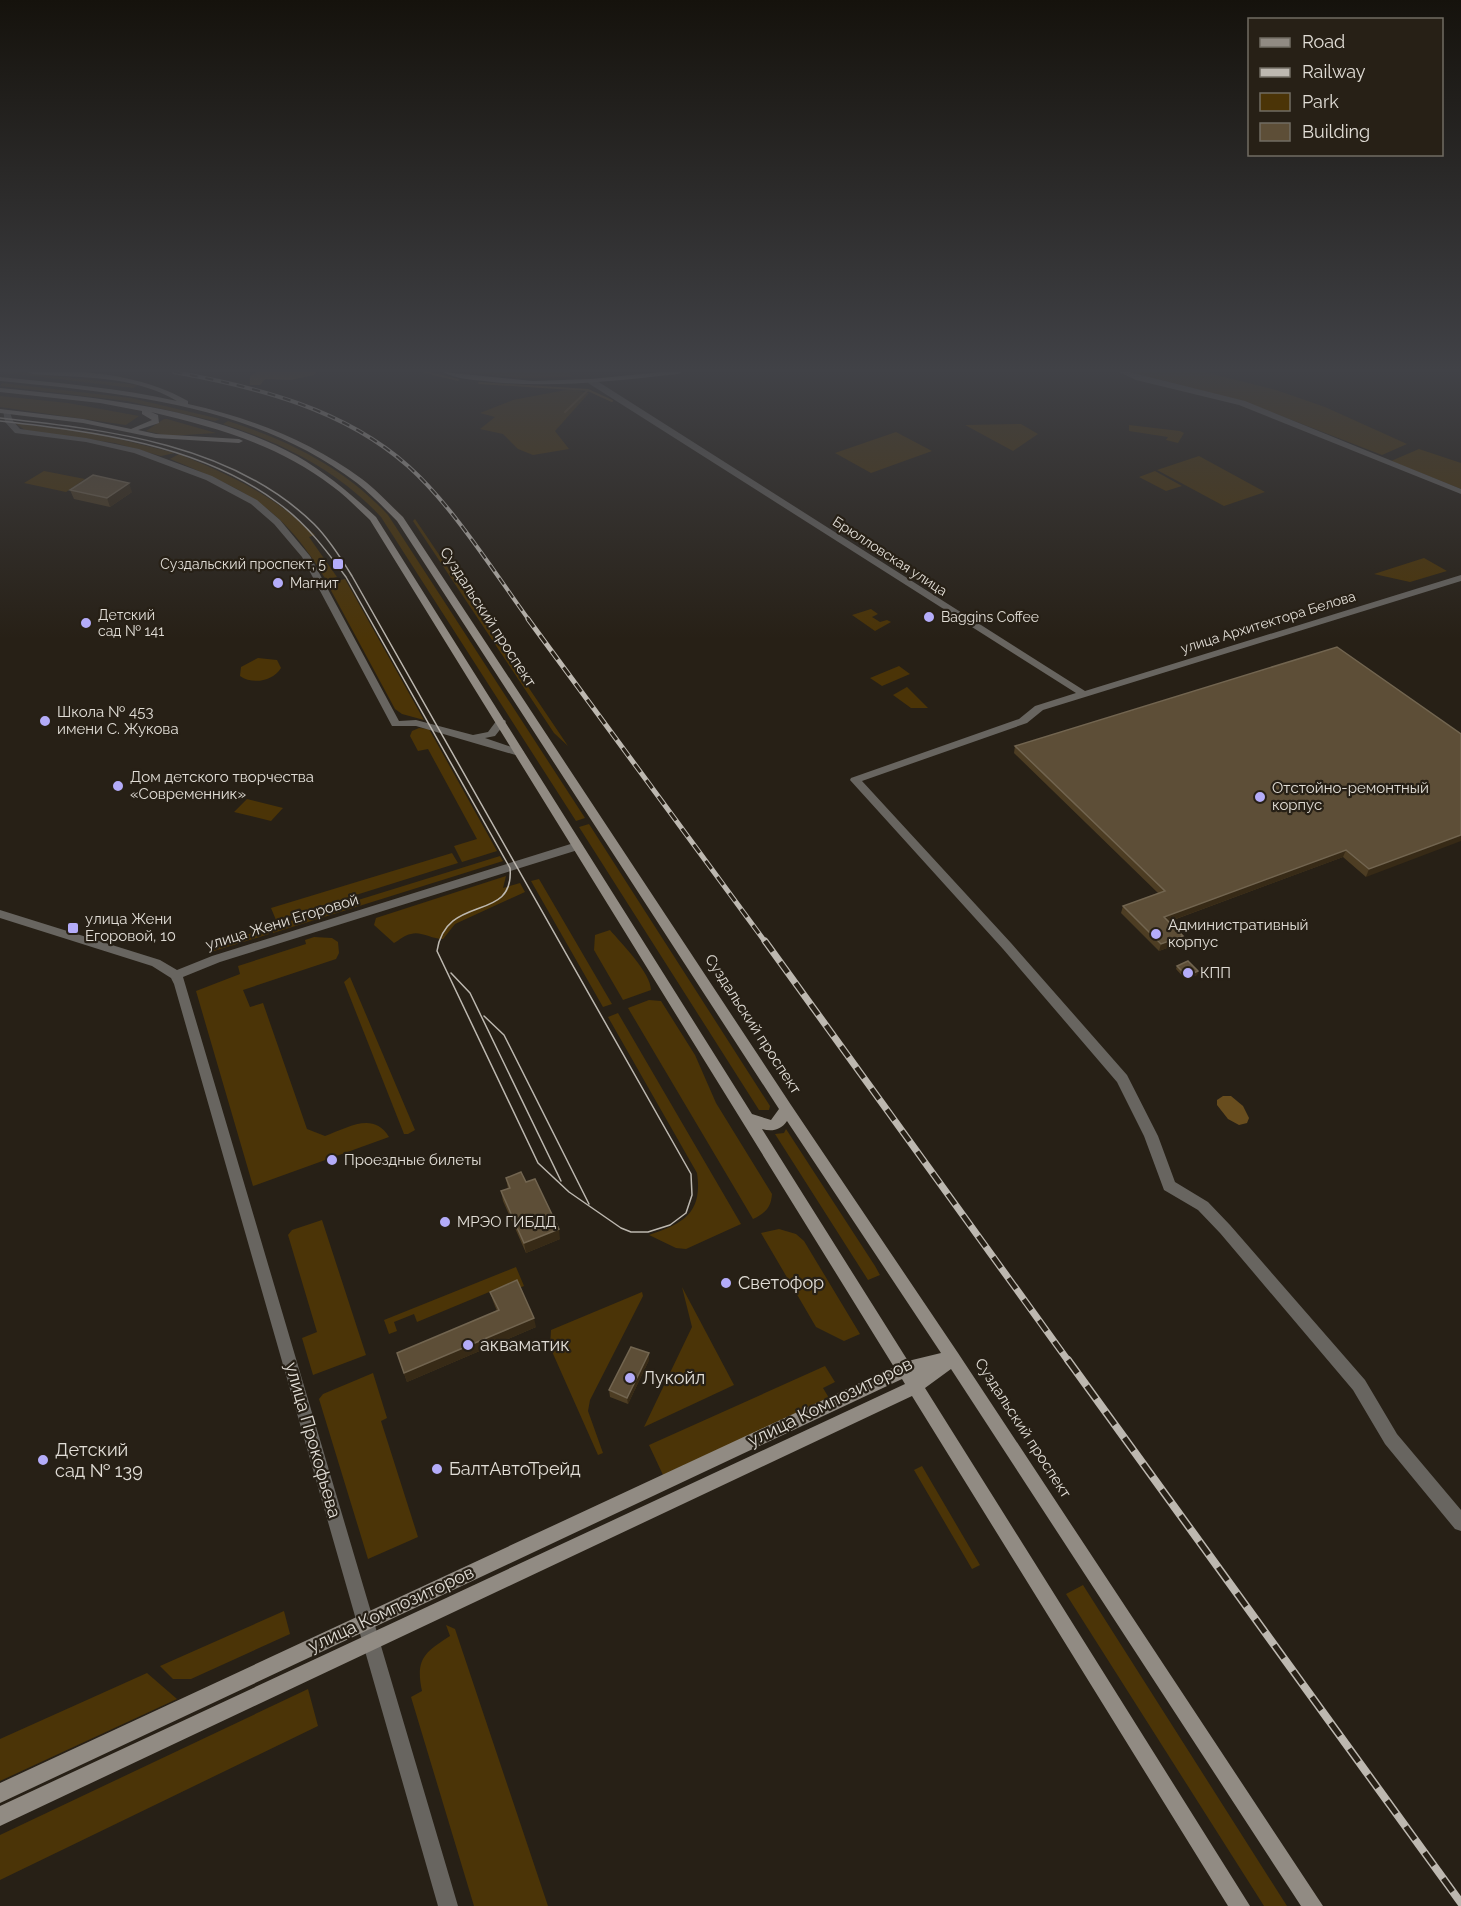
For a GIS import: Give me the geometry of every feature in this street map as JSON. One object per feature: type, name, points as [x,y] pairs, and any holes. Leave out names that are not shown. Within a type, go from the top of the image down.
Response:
[{"type":"main road","points":[[296,461],[336,485],[373,519],[1240,1906]]},
{"type":"main road","name":"Суздальский проспект","points":[[328,461],[364,483],[400,519],[786,1109],[953,1358],[1313,1906]]},
{"type":"main road","points":[[748,1118],[765,1125],[775,1125],[783,1120],[786,1109]]},
{"type":"main road","name":"улица Композиторов","points":[[0,1793],[906,1369],[953,1358]]},
{"type":"main road","name":"улица Композиторов","points":[[0,1816],[916,1386],[953,1358]]},
{"type":"street","points":[[163,461],[209,478],[254,502],[277,522],[306,556],[396,724],[416,723],[519,753]]},
{"type":"street","name":"Брюлловская улица","points":[[716,461],[1084,694]]},
{"type":"street","points":[[1385,461],[1461,492]]},
{"type":"street","name":"улица Архитектора Белова","points":[[1461,578],[1038,708],[1023,721],[855,780],[1006,946],[1122,1080],[1151,1136],[1169,1186],[1203,1206],[1225,1229],[1359,1386],[1391,1439],[1461,1523]]},
{"type":"street","points":[[473,738],[491,734],[501,722]]},
{"type":"street","name":"улица Жени Егоровой","points":[[176,975],[211,961],[577,846]]},
{"type":"street","points":[[0,914],[156,963],[176,975]]},
{"type":"street","name":"улица Прокофьева","points":[[176,975],[448,1906]]},
{"type":"green space","points":[[174,461],[195,461],[217,470],[251,487],[283,508],[315,535],[309,537],[337,577],[326,580],[294,534],[277,517],[241,491]]},
{"type":"green space","points":[[310,461],[319,461],[353,483],[388,515],[585,818],[576,821],[381,517],[365,501],[328,472]]},
{"type":"green space","points":[[849,461],[904,461],[871,473]]},
{"type":"green space","points":[[1184,461],[1208,461],[1265,492],[1224,506],[1157,470]]},
{"type":"green space","points":[[1391,461],[1455,461],[1461,463],[1461,489]]},
{"type":"green space","points":[[44,471],[85,479],[66,492],[24,483]]},
{"type":"green space","points":[[1155,471],[1182,486],[1166,491],[1139,477]]},
{"type":"green space","points":[[415,519],[568,746],[554,733],[413,521]]},
{"type":"green space","points":[[1424,558],[1447,571],[1410,582],[1374,574]]},
{"type":"green space","points":[[345,579],[424,720],[402,714],[395,709],[327,583]]},
{"type":"green space","points":[[871,609],[878,614],[872,617],[880,622],[887,620],[891,622],[875,631],[852,615]]},
{"type":"green space","points":[[258,658],[277,660],[281,668],[268,679],[257,681],[240,676],[241,667]]},
{"type":"green space","points":[[899,666],[910,674],[882,686],[870,678]]},
{"type":"green space","points":[[907,687],[928,708],[911,708],[893,695]]},
{"type":"green space","points":[[419,728],[429,729],[497,851],[462,862],[454,846],[477,839],[428,749],[418,751],[410,736],[412,731]]},
{"type":"green space","points":[[247,799],[283,808],[271,821],[234,812]]},
{"type":"green space","points":[[589,824],[770,1106],[769,1110],[759,1110],[579,827]]},
{"type":"green space","points":[[452,853],[458,863],[276,920],[271,908]]},
{"type":"green space","points":[[500,856],[503,861],[273,933],[271,927]]},
{"type":"green space","points":[[506,876],[503,888],[520,883],[525,892],[455,924],[443,939],[415,933],[406,935],[394,943],[374,925],[376,918]]},
{"type":"green space","points":[[539,879],[612,1004],[603,1007],[531,881]]},
{"type":"green space","points":[[267,928],[269,934],[214,951],[213,946]]},
{"type":"green space","points":[[610,930],[641,967],[650,983],[651,990],[623,1000],[594,950],[595,935]]},
{"type":"green space","points":[[314,937],[332,938],[338,942],[339,953],[336,959],[243,990],[250,1007],[263,1003],[307,1129],[325,1136],[351,1126],[368,1123],[383,1129],[389,1137],[253,1186],[196,991],[240,974],[238,966],[306,944],[305,940]]},
{"type":"green space","points":[[350,977],[415,1130],[408,1134],[404,1134],[344,982]]},
{"type":"green space","points":[[649,1000],[661,1001],[695,1055],[716,1103],[772,1194],[767,1210],[753,1219],[628,1008]]},
{"type":"green space","points":[[618,1013],[741,1224],[686,1249],[676,1248],[649,1235],[672,1226],[688,1215],[697,1198],[697,1173],[608,1017]]},
{"type":"green space","points":[[786,1129],[880,1275],[868,1280],[775,1134],[784,1133]]},
{"type":"green space","points":[[322,1220],[366,1355],[313,1375],[302,1338],[317,1332],[288,1235],[292,1230]]},
{"type":"green space","points":[[779,1229],[796,1234],[804,1241],[860,1334],[844,1341],[816,1327],[761,1233]]},
{"type":"green space","points":[[516,1267],[524,1286],[497,1297],[494,1290],[417,1322],[414,1314],[394,1322],[397,1331],[389,1334],[384,1320]]},
{"type":"green space","points":[[682,1287],[734,1385],[644,1427],[692,1327]]},
{"type":"green space","points":[[642,1292],[643,1296],[590,1400],[588,1411],[603,1453],[598,1455],[550,1347],[551,1330]]},
{"type":"green space","points":[[825,1366],[835,1382],[823,1388],[829,1398],[663,1475],[649,1445]]},
{"type":"green space","points":[[373,1373],[387,1418],[381,1421],[418,1537],[368,1559],[319,1399],[323,1394]]},
{"type":"green space","points":[[922,1466],[980,1565],[972,1569],[914,1470]]},
{"type":"green space","points":[[1083,1585],[1287,1906],[1264,1906],[1066,1594]]},
{"type":"green space","points":[[284,1611],[290,1634],[191,1679],[173,1679],[160,1666]]},
{"type":"green space","points":[[446,1625],[455,1629],[548,1906],[474,1906],[411,1697],[422,1691],[420,1671],[424,1658],[428,1652],[450,1636]]},
{"type":"green space","points":[[147,1673],[177,1699],[0,1781],[0,1739]]},
{"type":"green space","points":[[308,1689],[318,1726],[0,1880],[0,1835]]},
{"type":"shaded area","points":[[1223,1096],[1231,1096],[1243,1106],[1249,1118],[1247,1123],[1239,1125],[1228,1119],[1217,1105],[1217,1100]]},
{"type":"building","points":[[93,475],[129,483],[107,498],[70,490]]},
{"type":"building","name":"Отстойно-ремонтный корпус","points":[[1337,647],[1461,734],[1461,835],[1369,869],[1346,850],[1164,917],[1183,936],[1161,944],[1123,906],[1165,891],[1015,746]]},
{"type":"building","points":[[1188,961],[1198,971],[1187,976],[1177,966]]},
{"type":"building","points":[[521,1172],[526,1182],[535,1179],[559,1229],[524,1243],[501,1191],[510,1188],[506,1178]]},
{"type":"building","name":"акваматик","points":[[517,1280],[534,1318],[404,1373],[397,1353],[499,1310],[490,1292]]},
{"type":"building","name":"Лукойл","points":[[631,1347],[649,1353],[627,1398],[609,1390]]},
{"type":"tram line","points":[[199,461],[247,483],[278,503],[298,519],[331,557],[346,577],[510,868],[509,885],[502,896],[453,921],[443,933],[437,951],[538,1163],[569,1192],[621,1228],[631,1232],[648,1232],[670,1225],[686,1213],[692,1195],[691,1174],[352,576],[335,549],[314,524],[281,497],[246,475],[214,461]]},
{"type":"tram line","points":[[451,973],[470,993],[561,1181]]},
{"type":"tram line","points":[[484,1016],[504,1035],[589,1204]]},
{"type":"railway","points":[[402,461],[441,500],[529,620]]},
{"type":"railway","points":[[528,619],[766,943]]},
{"type":"railway","points":[[765,941],[1069,1362]]},
{"type":"railway","points":[[1068,1360],[1461,1903]]},
{"type":"place","name":"Суздальский проспект, 5","points":[[338,564]]},
{"type":"place","name":"Магнит","points":[[278,583]]},
{"type":"place","name":"Baggins Coffee","points":[[929,617]]},
{"type":"place","name":"Детский сад № 141","points":[[86,623]]},
{"type":"place","name":"Школа № 453 имени С. Жукова","points":[[45,721]]},
{"type":"place","name":"Дом детского творчества «Современник»","points":[[118,786]]},
{"type":"place","name":"Отстойно-ремонтный корпус","points":[[1260,797]]},
{"type":"place","name":"улица Жени Егоровой, 10","points":[[73,928]]},
{"type":"place","name":"Административный корпус","points":[[1156,934]]},
{"type":"place","name":"КПП","points":[[1188,973]]},
{"type":"place","name":"Проездные билеты","points":[[332,1160]]},
{"type":"place","name":"МРЭО ГИБДД","points":[[445,1222]]},
{"type":"place","name":"Светофор","points":[[726,1283]]},
{"type":"place","name":"акваматик","points":[[468,1345]]},
{"type":"place","name":"Лукойл","points":[[630,1378]]},
{"type":"place","name":"Детский сад № 139","points":[[43,1460]]},
{"type":"place","name":"БалтАвтоТрейд","points":[[437,1469]]}]
